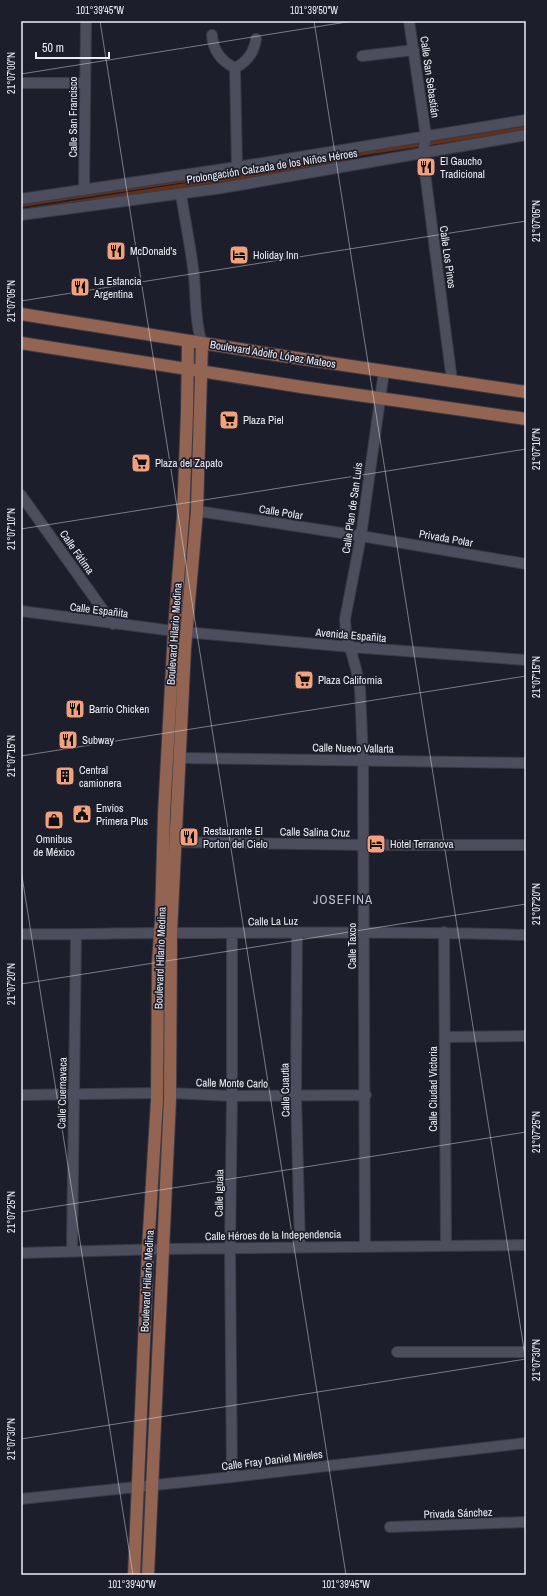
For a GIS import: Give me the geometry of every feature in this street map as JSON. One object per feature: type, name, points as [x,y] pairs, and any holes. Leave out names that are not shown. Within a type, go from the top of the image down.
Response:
[{"type":"main road","name":"Boulevard Adolfo López Mateos","points":[[21,314],[526,392]]},
{"type":"main road","name":"Boulevard Hilario Medina","points":[[148,1575],[170,1093],[164,814],[174,631],[183,516],[188,341]]},
{"type":"main road","points":[[21,343],[201,372],[526,419]]},
{"type":"main road","name":"Boulevard Hilario Medina","points":[[134,1575],[148,1249],[157,1093],[158,962],[166,933],[176,842],[186,632],[197,511],[202,343]]},
{"type":"street","name":"Calle San Francisco","points":[[84,190],[86,21]]},
{"type":"street","name":"Calle San Sebastián","points":[[409,21],[426,136]]},
{"type":"street","points":[[212,35],[218,56],[223,61],[235,68]]},
{"type":"street","points":[[235,68],[249,58],[255,46],[256,39]]},
{"type":"street","points":[[362,56],[414,50]]},
{"type":"street","points":[[235,68],[237,167]]},
{"type":"street","points":[[24,83],[85,83]]},
{"type":"street","name":"Prolongación Calzada de los Niños Héroes","points":[[21,199],[237,167],[526,120]]},
{"type":"street","name":"Prolongación Calzada de los Niños Héroes","points":[[21,215],[222,188],[526,135]]},
{"type":"street","name":"Calle Los Pinos","points":[[426,136],[423,153],[424,165],[452,381]]},
{"type":"street","points":[[181,194],[193,269],[198,331],[202,343]]},
{"type":"street","points":[[188,341],[198,331]]},
{"type":"street","name":"Calle Plan de San Luis","points":[[350,647],[346,633],[345,619],[361,536],[379,398],[384,371]]},
{"type":"street","name":"Calle Fátima","points":[[23,500],[113,624]]},
{"type":"street","name":"Calle Polar","points":[[197,511],[361,536]]},
{"type":"street","name":"Privada Polar","points":[[361,536],[526,564]]},
{"type":"street","name":"Calle Españita","points":[[21,611],[174,631]]},
{"type":"street","name":"Avenida Españita","points":[[174,631],[350,647],[526,660]]},
{"type":"street","name":"Calle Taxco","points":[[350,647],[360,688],[363,760],[366,1095],[365,1246]]},
{"type":"street","name":"Calle Nuevo Vallarta","points":[[179,758],[526,763]]},
{"type":"street","name":"Calle Salina Cruz","points":[[176,842],[364,845],[526,845]]},
{"type":"street","name":"Calle La Luz","points":[[21,934],[76,935],[166,933],[232,934],[297,932],[444,932],[526,935]]},
{"type":"street","name":"Calle Cuautla","points":[[297,932],[296,1095],[300,1247]]},
{"type":"street","name":"Calle Ciudad Victoria","points":[[444,932],[446,1246]]},
{"type":"street","name":"Calle Iguala","points":[[232,934],[230,1248],[232,1477]]},
{"type":"street","name":"Calle Cuernavaca","points":[[72,1251],[76,935]]},
{"type":"street","points":[[445,1037],[526,1036]]},
{"type":"street","points":[[21,1095],[157,1093]]},
{"type":"street","name":"Calle Monte Carlo","points":[[170,1093],[232,1096],[366,1095]]},
{"type":"street","name":"Calle Héroes de la Independencia","points":[[21,1253],[148,1249],[365,1246],[526,1246]]},
{"type":"street","points":[[396,1352],[526,1352]]},
{"type":"street","name":"Calle Fray Daniel Mireles","points":[[21,1499],[526,1444]]},
{"type":"street","name":"Privada Sánchez","points":[[390,1527],[526,1522]]},
{"type":"shaded area","points":[[526,126],[526,140],[293,176],[21,211],[21,209],[314,163],[364,158],[497,135],[21,207],[21,202],[237,167],[412,144]]},
{"type":"place","name":"El Gaucho Tradicional","points":[[426,167]]},
{"type":"place","name":"McDonald's","points":[[116,251]]},
{"type":"place","name":"Holiday Inn","points":[[239,255]]},
{"type":"place","name":"La Estancia Argentina","points":[[80,287]]},
{"type":"place","name":"Plaza Piel","points":[[229,420]]},
{"type":"place","name":"Plaza del Zapato","points":[[141,463]]},
{"type":"place","name":"Plaza California","points":[[304,680]]},
{"type":"place","name":"Barrio Chicken","points":[[75,709]]},
{"type":"place","name":"Subway","points":[[68,740]]},
{"type":"place","name":"Central camionera","points":[[65,776]]},
{"type":"place","name":"Envíos Primera Plus","points":[[82,814]]},
{"type":"place","name":"Omnibus de México","points":[[54,820]]},
{"type":"place","name":"Restaurante El Porton del Cielo","points":[[189,837]]},
{"type":"place","name":"Hotel Terranova","points":[[376,844]]},
{"type":"district","name":"JOSEFINA","points":[[343,899]]}]
